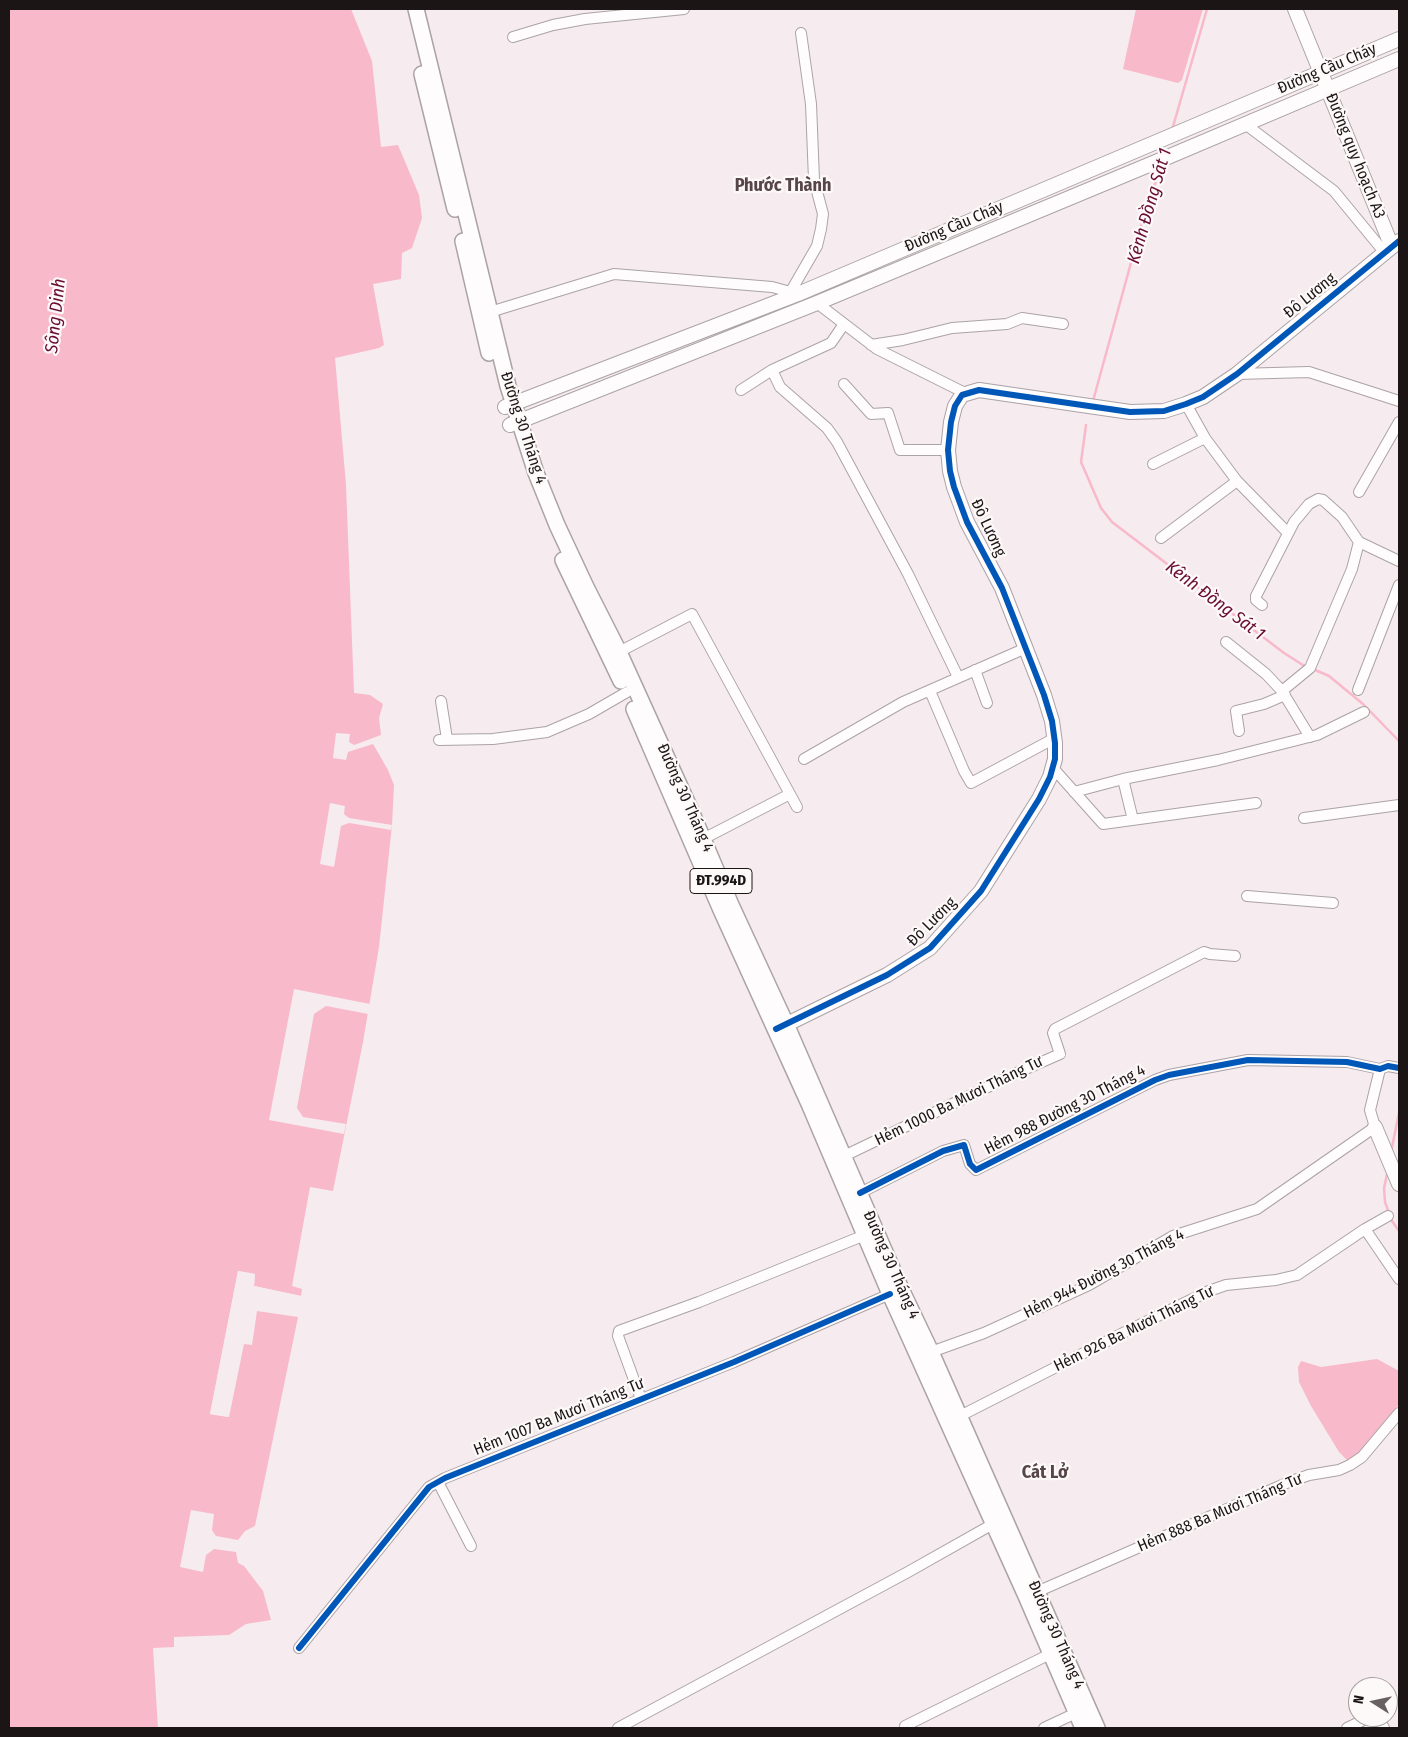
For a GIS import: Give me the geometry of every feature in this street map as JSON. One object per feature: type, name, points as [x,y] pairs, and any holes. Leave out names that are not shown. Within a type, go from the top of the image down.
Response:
[{"type":"main road","name":"Đường 30 Tháng 4","points":[[407,9],[490,312],[494,353]]},
{"type":"main road","name":"Đường 30 Tháng 4","points":[[416,9],[441,128],[494,353],[515,423],[526,472],[571,579],[582,590],[614,654],[781,1026],[844,1156],[931,1352],[999,1521]]},
{"type":"main road","name":"Đường quy hoạch A3","points":[[1295,9],[1392,247]]},
{"type":"main road","name":"Đường Cầu Cháy","points":[[509,405],[886,256],[1399,39]]},
{"type":"main road","name":"Đường Cầu Cháy","points":[[515,423],[817,303],[1399,59]]},
{"type":"main road","name":"Đô Lương","points":[[781,1026],[887,975],[917,958],[930,948],[981,890],[1039,799],[1053,768],[1055,758],[1052,721],[1044,695],[1002,588],[967,522],[954,487],[948,450],[955,406],[962,394],[979,390],[1130,412],[1164,411],[1186,404],[1203,397],[1236,374],[1392,247]]},
{"type":"main road","points":[[886,256],[892,271]]},
{"type":"main road","name":"Đường 30 Tháng 4","points":[[685,813],[703,838],[890,1294],[933,1388],[999,1521],[1097,1728]]},
{"type":"main road","points":[[1375,1127],[1399,1184]]},
{"type":"main road","name":"Đường 30 Tháng 4","points":[[1032,1594],[1050,1654],[1083,1728]]},
{"type":"street","points":[[512,37],[553,25],[585,19],[684,9]]},
{"type":"street","points":[[490,312],[614,274],[772,287],[795,292],[817,246],[822,229],[823,214],[814,180],[812,104],[801,33]]},
{"type":"street","points":[[1245,124],[1334,191],[1392,247]]},
{"type":"street","points":[[817,303],[871,345],[965,393]]},
{"type":"street","points":[[871,345],[903,340],[952,328],[1007,324],[1022,318],[1063,324]]},
{"type":"street","points":[[741,390],[772,370],[831,344],[844,324]]},
{"type":"street","points":[[772,370],[780,387],[828,428],[837,442],[908,574],[958,677]]},
{"type":"street","points":[[1236,374],[1309,372],[1399,401]]},
{"type":"street","points":[[844,384],[870,414],[888,413],[900,450],[948,450]]},
{"type":"street","points":[[1186,404],[1205,438],[1237,481],[1288,533]]},
{"type":"street","points":[[1359,492],[1399,422]]},
{"type":"street","points":[[1153,464],[1205,438]]},
{"type":"street","points":[[1161,538],[1237,481]]},
{"type":"street","points":[[1262,605],[1256,600],[1256,596],[1288,533],[1302,511],[1318,499],[1323,500],[1342,517],[1359,542],[1399,561]]},
{"type":"street","points":[[1239,731],[1236,711],[1264,704],[1283,693],[1310,668],[1352,568],[1359,542]]},
{"type":"street","points":[[1358,690],[1399,585]]},
{"type":"street","points":[[614,654],[692,614],[797,807]]},
{"type":"street","points":[[1226,642],[1266,674],[1283,693],[1310,737]]},
{"type":"street","points":[[804,759],[903,702],[1026,648]]},
{"type":"street","points":[[974,670],[987,703]]},
{"type":"street","points":[[441,700],[443,739],[493,740],[517,738],[547,732],[589,714],[631,690]]},
{"type":"street","points":[[930,690],[964,771],[971,783],[1054,738]]},
{"type":"street","points":[[1074,792],[1123,779],[1218,760],[1310,737],[1364,712]]},
{"type":"street","points":[[1053,768],[1102,824],[1256,803]]},
{"type":"street","points":[[1123,779],[1133,820]]},
{"type":"street","points":[[703,838],[790,794]]},
{"type":"street","points":[[1304,818],[1399,806]]},
{"type":"street","points":[[1247,896],[1333,903]]},
{"type":"street","name":"Hẻm 1000 Ba Mươi Tháng Tư","points":[[844,1156],[1060,1054],[1053,1033],[1055,1029],[1204,952],[1235,956]]},
{"type":"street","name":"Hẻm 988 Đường 30 Tháng 4","points":[[860,1193],[943,1151],[964,1145],[970,1164],[976,1170],[1155,1080],[1169,1076],[1248,1060],[1347,1062],[1380,1068],[1388,1066],[1399,1068]]},
{"type":"street","points":[[1375,1127],[1370,1110],[1380,1068]]},
{"type":"street","name":"Hẻm 944 Đường 30 Tháng 4","points":[[931,1352],[984,1333],[1088,1285],[1173,1236],[1257,1209],[1375,1127]]},
{"type":"street","name":"Hẻm 926 Ba Mươi Tháng Tư","points":[[958,1417],[1123,1332],[1209,1291],[1226,1286],[1276,1280],[1297,1275],[1388,1216]]},
{"type":"street","points":[[1366,1230],[1399,1279]]},
{"type":"street","points":[[641,1399],[618,1336],[619,1332],[865,1235]]},
{"type":"street","name":"Hẻm 1007 Ba Mươi Tháng Tư","points":[[299,1648],[429,1487],[734,1362],[890,1294]]},
{"type":"street","name":"Hẻm 888 Ba Mươi Tháng Tư","points":[[1032,1594],[1289,1482],[1309,1474],[1339,1470],[1350,1465],[1362,1457],[1399,1413]]},
{"type":"street","points":[[438,1482],[471,1546]]},
{"type":"street","points":[[618,1728],[999,1521]]},
{"type":"street","points":[[905,1726],[1050,1654]]},
{"type":"street","points":[[1044,1728],[1076,1713]]},
{"type":"water","name":"Sông Dinh","points":[[9,9],[351,9],[372,61],[381,147],[398,145],[419,195],[422,218],[412,248],[402,253],[401,279],[373,284],[384,345],[379,348],[335,358],[346,485],[354,693],[370,695],[383,704],[379,718],[381,735],[354,745],[349,742],[350,734],[336,733],[333,758],[346,760],[348,752],[373,744],[394,785],[392,825],[379,947],[363,1042],[333,1191],[310,1187],[292,1286],[302,1289],[301,1296],[254,1286],[255,1274],[238,1271],[210,1414],[229,1417],[244,1344],[252,1345],[257,1311],[298,1317],[255,1526],[245,1531],[238,1540],[216,1536],[212,1530],[214,1514],[191,1510],[180,1567],[203,1572],[206,1555],[214,1549],[236,1552],[238,1563],[244,1566],[263,1591],[271,1620],[246,1624],[229,1635],[174,1637],[174,1647],[153,1648],[158,1728],[9,1728]]},
{"type":"water","points":[[1136,9],[1203,9],[1182,80],[1178,83],[1123,69]]},
{"type":"water","points":[[1377,1359],[1399,1371],[1399,1404],[1367,1446],[1351,1460],[1347,1460],[1339,1452],[1311,1406],[1299,1382],[1298,1367],[1301,1361],[1321,1367]]},
{"type":"pier","points":[[330,803],[345,806],[344,814],[349,818],[392,825],[391,830],[349,823],[341,826],[334,867],[320,864]]},
{"type":"pier","points":[[294,989],[370,1004],[368,1014],[326,1006],[314,1014],[297,1108],[303,1117],[346,1124],[344,1134],[269,1120]]},
{"type":"pier","points":[[238,1271],[255,1274],[254,1286],[301,1296],[300,1298],[253,1288],[253,1276],[240,1274],[213,1412],[227,1414],[241,1343],[244,1341],[228,1417],[210,1414]]},
{"type":"waterway","name":"Kênh Đồng Sát 1","points":[[1172,130],[1207,9]]},
{"type":"waterway","name":"Kênh Đồng Sát 1","points":[[1093,401],[1143,219],[1161,166]]},
{"type":"waterway","name":"Kênh Đồng Sát 1","points":[[1086,425],[1081,462],[1101,508],[1112,522],[1284,653],[1306,667]]},
{"type":"waterway","name":"Kênh Đồng Sát 1","points":[[1313,669],[1329,676],[1363,704],[1399,741]]},
{"type":"waterway","name":"Kênh Đồng Sát 1","points":[[1391,1152],[1399,1113]]},
{"type":"waterway","name":"Kênh Đồng Sát 1","points":[[1388,1170],[1384,1188],[1385,1202],[1389,1213]]},
{"type":"waterway","name":"Kênh Đồng Sát 1","points":[[1390,1218],[1399,1231]]},
{"type":"cycle path","points":[[776,1029],[887,975],[930,948],[981,891],[1039,799],[1050,777],[1055,759],[1055,743],[1052,721],[1044,695],[1002,588],[967,522],[950,471],[948,450],[951,422],[955,406],[962,395],[979,390],[1130,412],[1164,411],[1186,404],[1203,397],[1237,374],[1399,241]]},
{"type":"cycle path","points":[[860,1193],[943,1151],[964,1145],[970,1164],[976,1170],[1155,1080],[1169,1075],[1248,1060],[1347,1062],[1380,1069],[1388,1066],[1399,1068]]},
{"type":"cycle path","points":[[299,1648],[429,1487],[445,1478],[734,1362],[890,1294]]},
{"type":"district","name":"Phước Thành","points":[[783,186]]},
{"type":"district","name":"Cát Lở","points":[[1045,1473]]}]
